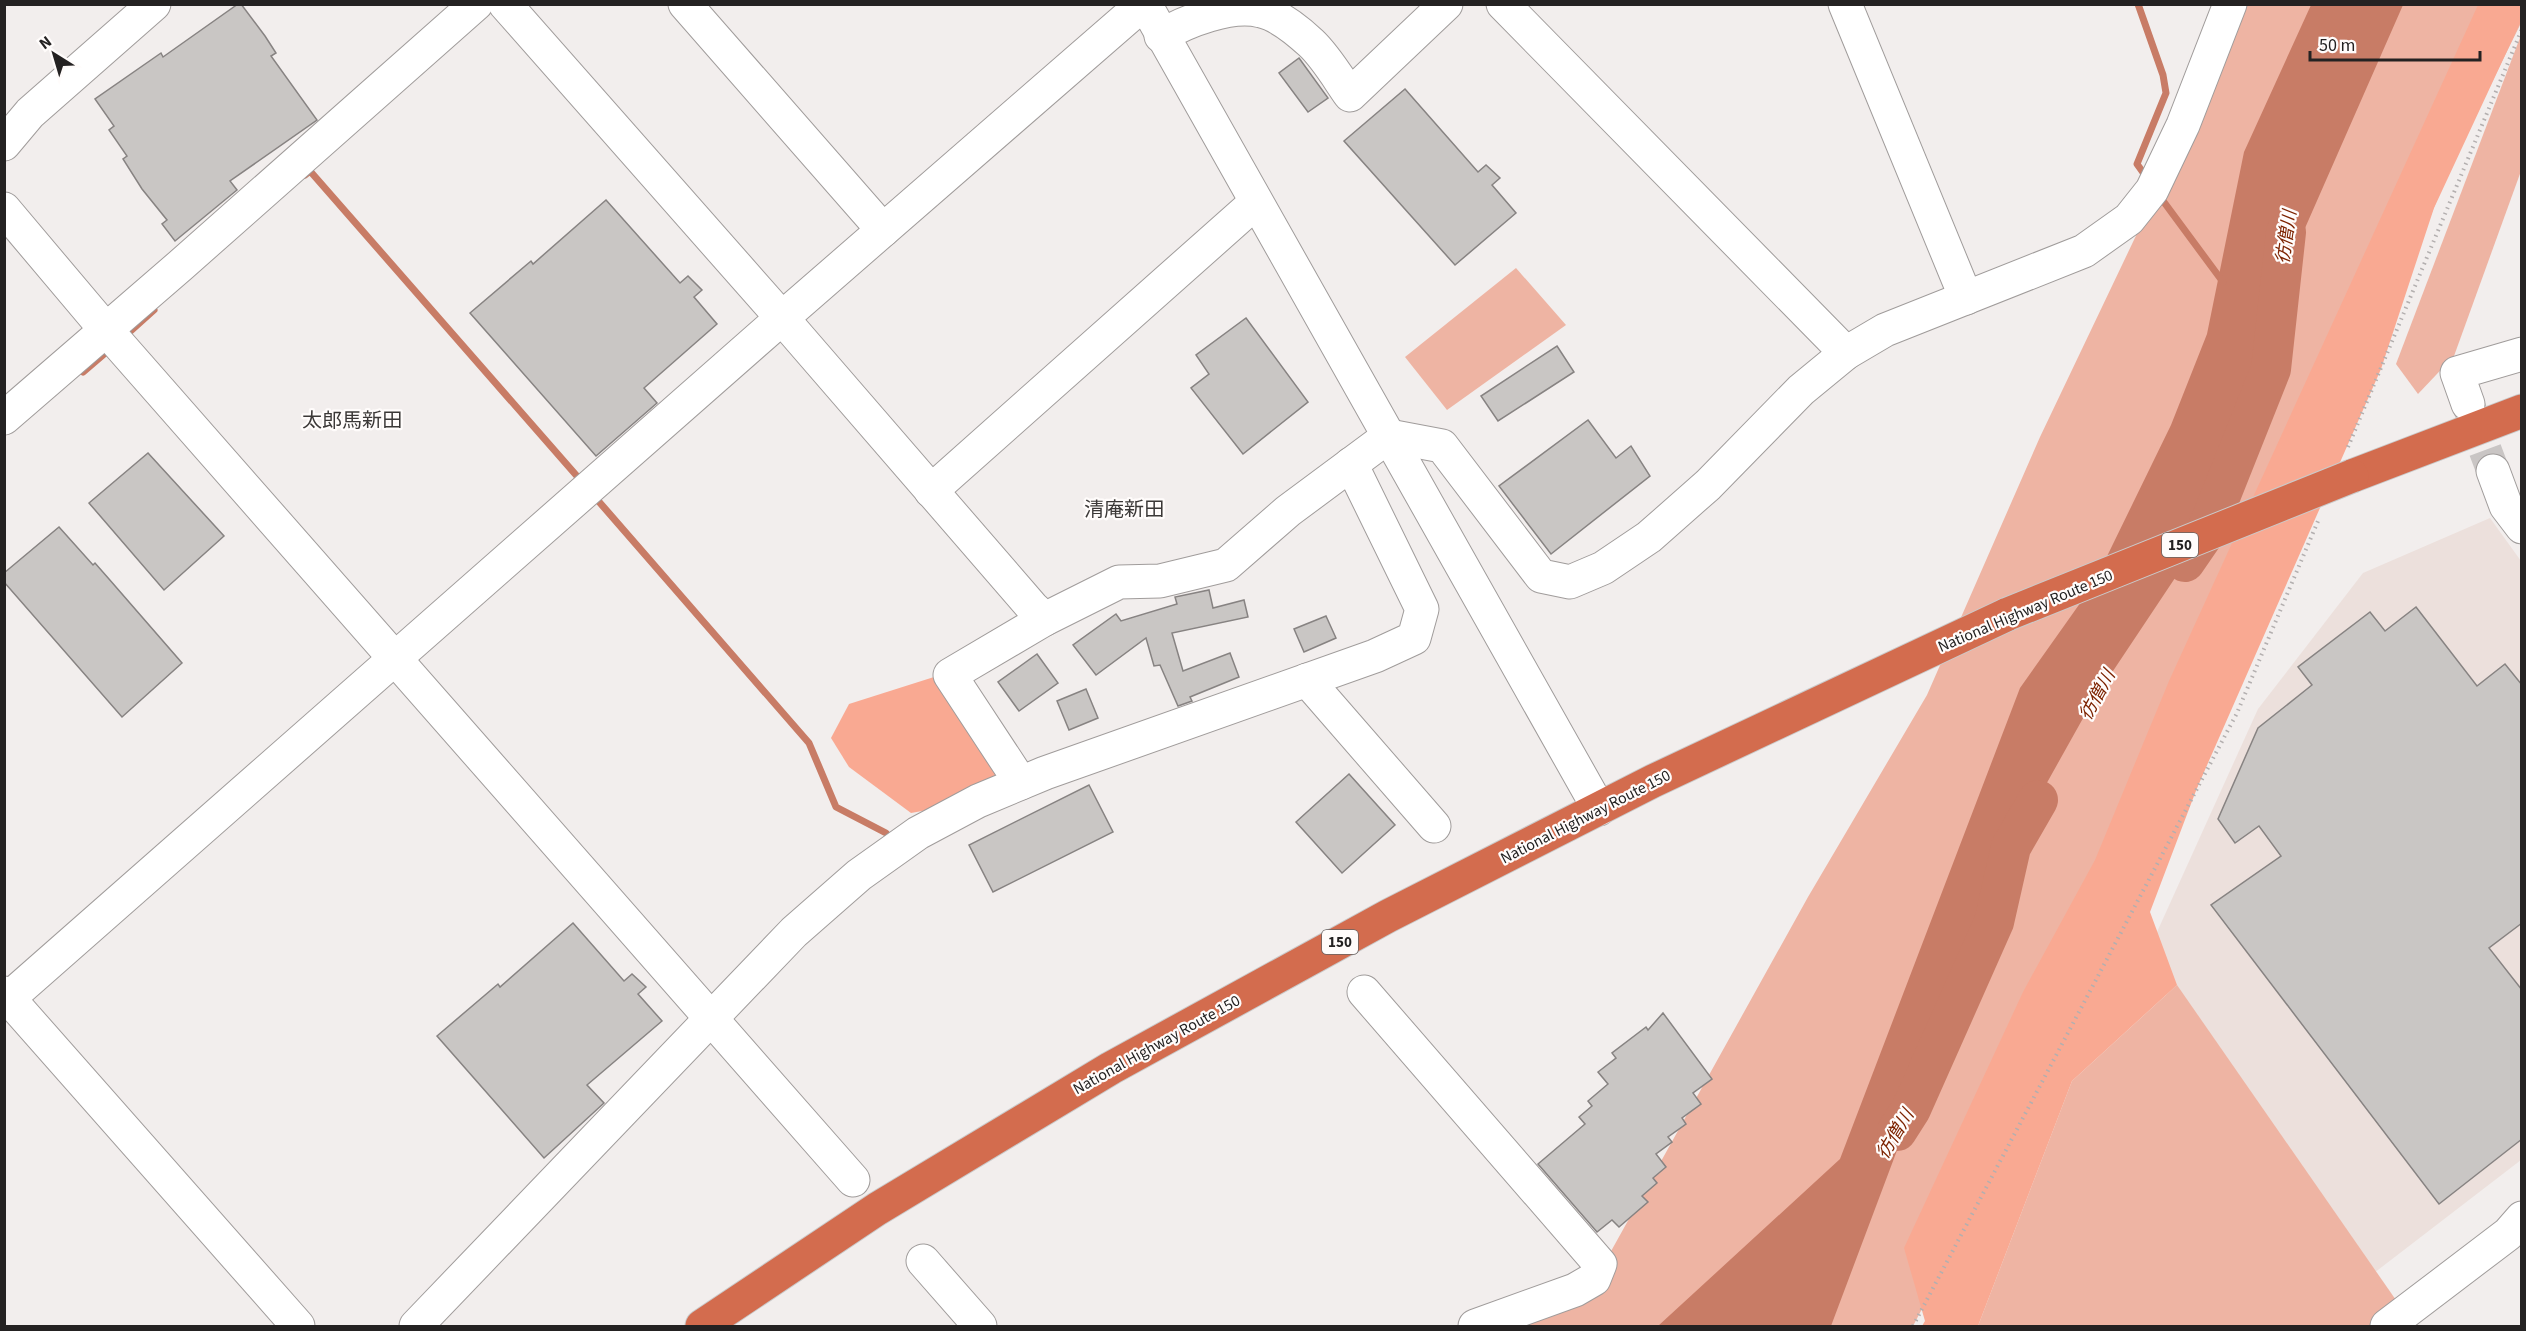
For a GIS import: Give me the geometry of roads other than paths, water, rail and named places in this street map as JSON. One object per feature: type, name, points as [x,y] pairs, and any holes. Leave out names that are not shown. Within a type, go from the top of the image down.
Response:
[{"type":"highway","name":"National Highway Route 150","points":[[702,1326],[877,1209],[1111,1068],[1388,916],[1653,781],[2008,614],[2349,465],[2522,411]]},
{"type":"street","points":[[4,144],[30,113],[154,4]]},
{"type":"street","points":[[4,418],[108,330],[476,4]]},
{"type":"street","points":[[505,4],[782,318],[1032,608],[1045,619]]},
{"type":"street","points":[[685,4],[883,230]]},
{"type":"street","points":[[298,1326],[7,996],[1144,4],[1599,809]]},
{"type":"street","points":[[1161,36],[1180,24],[1230,10],[1261,11],[1286,23],[1313,45],[1350,95],[1446,4]]},
{"type":"street","points":[[1503,4],[1846,353]]},
{"type":"street","points":[[1845,4],[1966,298]]},
{"type":"street","points":[[1021,783],[950,675],[1045,619],[1119,582],[1160,581],[1226,565],[1288,511],[1389,436],[1442,446],[1541,576],[1570,582],[1603,568],[1649,537],[1708,485],[1801,390],[1846,353],[1886,330],[2084,251],[2128,219],[2152,190],[2183,124],[2230,4]]},
{"type":"street","points":[[931,491],[1255,203]]},
{"type":"street","points":[[4,209],[853,1180]]},
{"type":"street","points":[[2468,404],[2457,373],[2522,354]]},
{"type":"street","points":[[416,1326],[794,932],[859,875],[918,833],[978,801],[1021,783],[1398,647],[1414,638],[1422,609],[1352,464]]},
{"type":"street","points":[[2493,471],[2506,506],[2522,527]]},
{"type":"street","points":[[1307,680],[1434,826]]},
{"type":"street","points":[[1364,992],[1600,1264],[1594,1279],[1575,1290],[1475,1326]]},
{"type":"street","points":[[2387,1326],[2508,1234],[2522,1218]]},
{"type":"street","points":[[923,1261],[980,1326]]},
{"type":"water","points":[[2311,5],[2403,5],[2280,285],[2207,530],[2091,704],[2011,847],[1831,1326],[1658,1326],[1840,1159],[2020,688],[2093,585],[2171,425],[2207,334],[2244,152]]},
{"type":"waterway","points":[[2138,4],[2163,75],[2166,93],[2137,164],[2147,178]]},
{"type":"waterway","points":[[305,175],[310,171],[583,483]]},
{"type":"waterway","points":[[2158,194],[2223,282]]},
{"type":"waterway","name":"彷僧川","points":[[2185,562],[2207,530],[2271,369],[2286,232]]},
{"type":"waterway","points":[[124,337],[154,310]]},
{"type":"waterway","points":[[2260,332],[2273,349]]},
{"type":"waterway","points":[[83,372],[111,348]]},
{"type":"waterway","points":[[594,496],[809,743],[836,807],[886,833]]},
{"type":"waterway","name":"彷僧川","points":[[1897,1131],[1911,1109],[1994,922],[2011,847],[2038,800]]},
{"type":"tunnel","points":[[2468,404],[2493,471]]},
{"type":"district","name":"太郎馬新田","points":[[352,420]]},
{"type":"district","name":"清庵新田","points":[[1124,509]]}]
